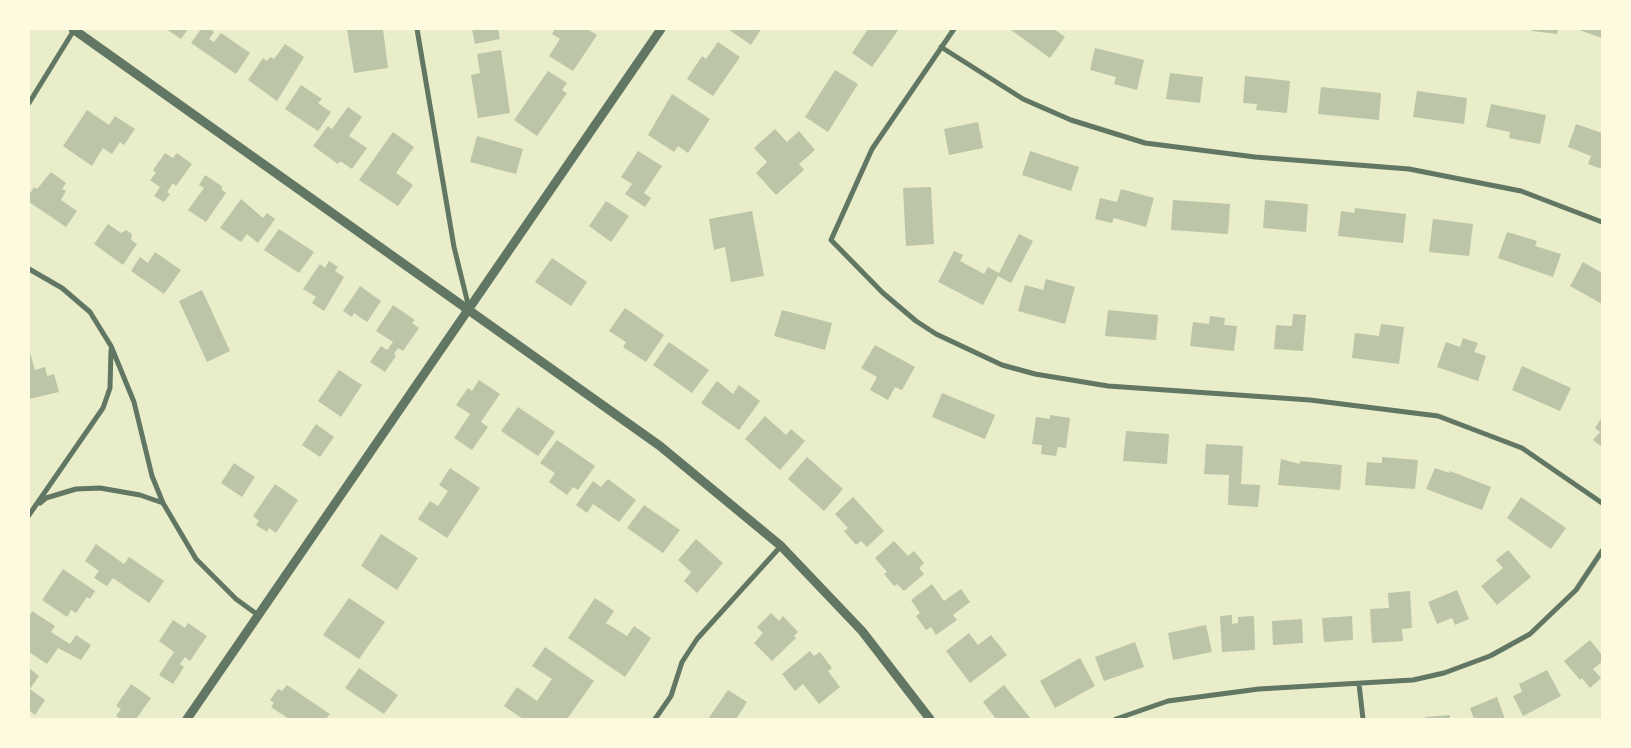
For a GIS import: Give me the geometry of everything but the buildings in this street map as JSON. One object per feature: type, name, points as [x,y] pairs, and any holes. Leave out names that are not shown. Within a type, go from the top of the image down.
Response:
[{"type":"street","points":[[29,104],[74,29],[660,446],[781,546],[862,631],[930,719]]},
{"type":"street","points":[[417,29],[454,247],[469,309]]},
{"type":"street","points":[[187,719],[661,29]]},
{"type":"street","points":[[954,29],[872,149],[831,240],[883,292],[916,321],[936,334],[1002,365],[1035,374],[1108,386],[1310,400],[1438,416],[1522,448],[1602,503]]},
{"type":"street","points":[[941,48],[1024,99],[1071,120],[1145,143],[1255,157],[1409,169],[1522,191],[1602,222]]},
{"type":"street","points":[[29,269],[62,288],[90,312],[111,346],[134,402],[152,476],[163,503],[196,560],[236,599],[258,615]]},
{"type":"street","points":[[29,515],[103,408],[110,388],[111,346]]},
{"type":"street","points":[[35,506],[46,498],[76,489],[100,488],[140,495],[163,503]]},
{"type":"street","points":[[655,719],[671,696],[682,662],[697,639],[781,546]]},
{"type":"street","points":[[1116,719],[1168,701],[1259,689],[1413,680],[1444,673],[1490,656],[1530,634],[1576,590],[1602,551]]},
{"type":"street","points":[[1359,684],[1363,719]]}]
